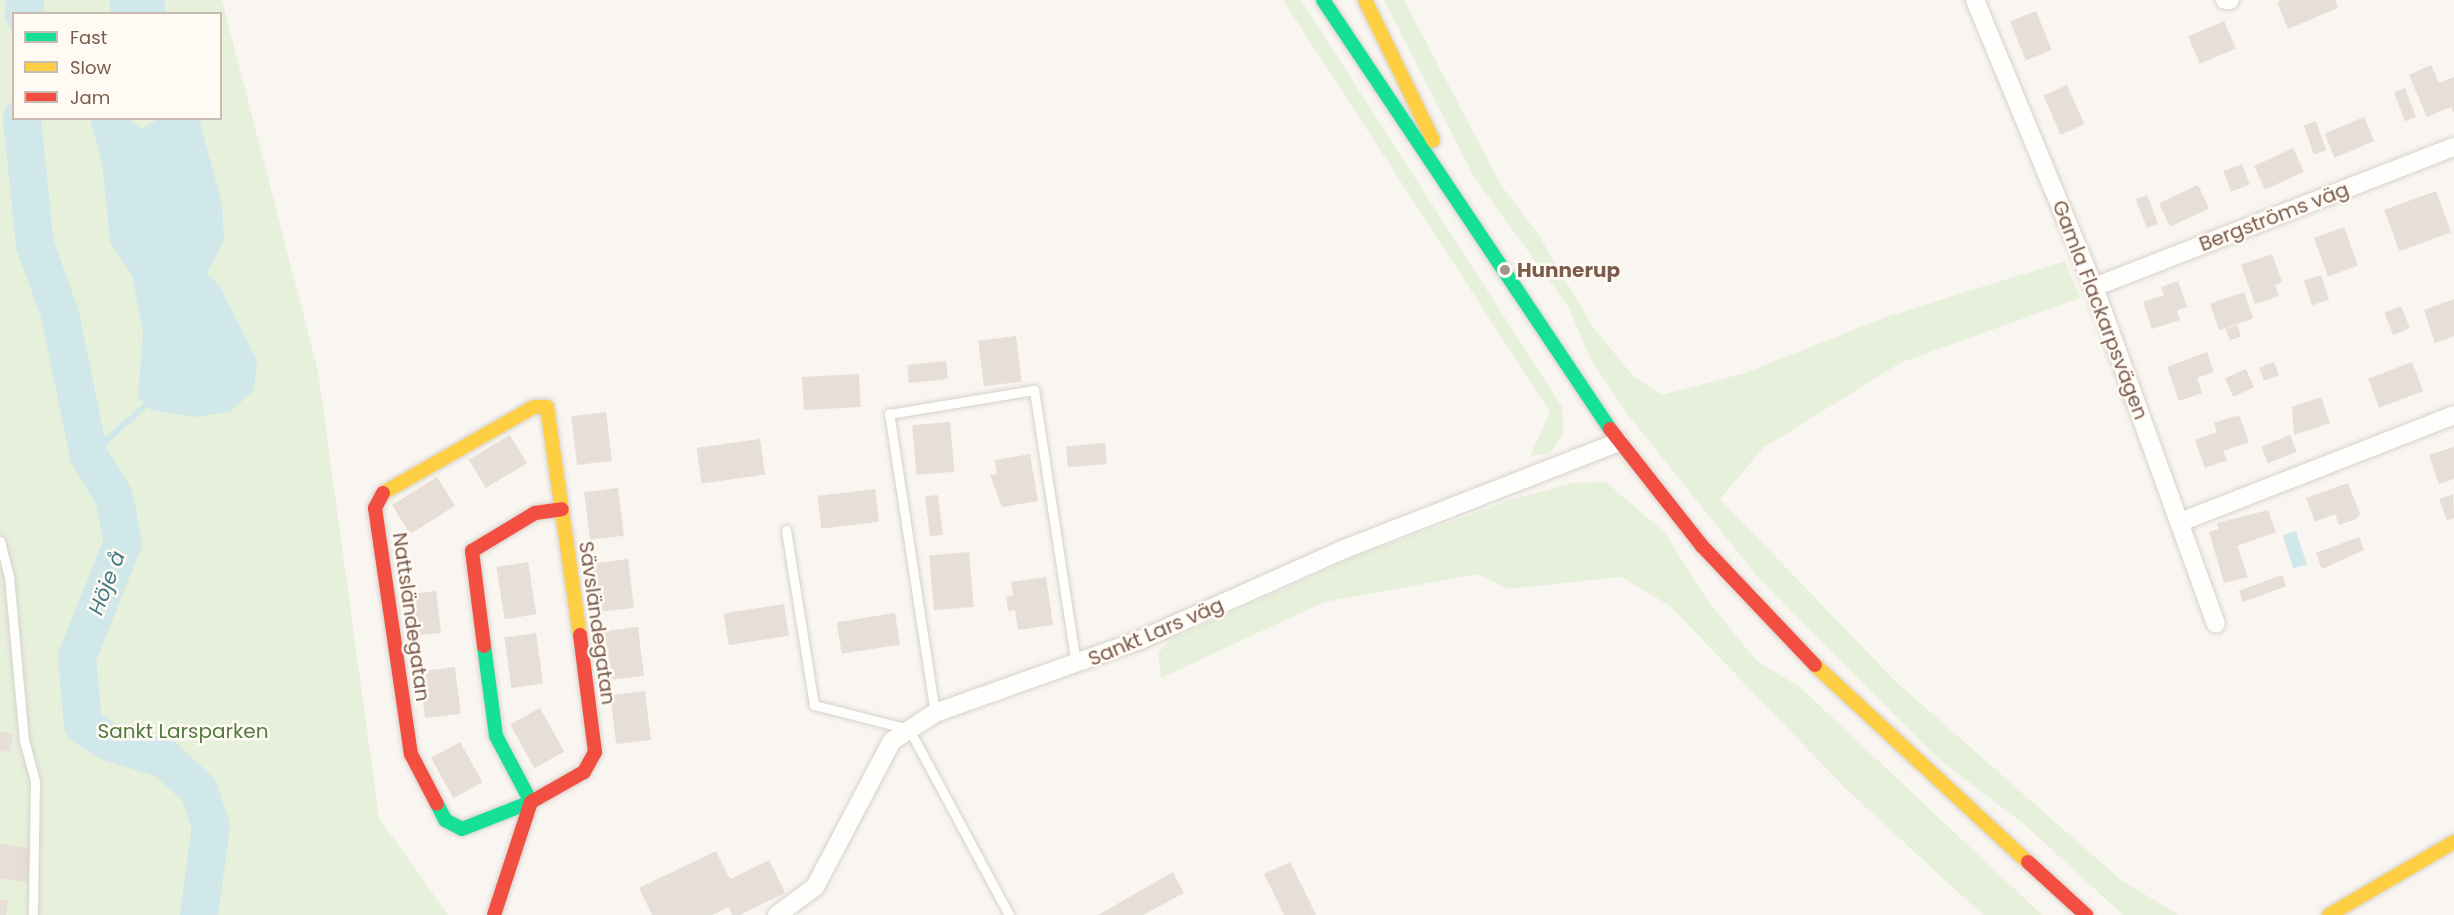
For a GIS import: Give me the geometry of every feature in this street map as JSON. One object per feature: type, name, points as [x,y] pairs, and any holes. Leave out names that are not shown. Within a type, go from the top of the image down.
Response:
[{"type":"main road","points":[[1323,0],[1465,207],[1619,442],[1764,616],[2086,915]]},
{"type":"main road","points":[[1365,0],[1465,207]]},
{"type":"main road","name":"Sävsländegatan","points":[[531,802],[585,772],[595,752],[562,509],[553,423],[547,407],[534,407]]},
{"type":"main road","name":"Nattsländegatan","points":[[531,802],[462,829],[445,820],[411,754],[375,508],[383,492],[534,407]]},
{"type":"main road","points":[[494,915],[531,802],[496,736],[472,551],[535,513],[562,509]]},
{"type":"main road","points":[[2329,915],[2454,842]]},
{"type":"street","name":"Gamla Flackarpsvägen","points":[[1975,0],[2094,287],[2216,624]]},
{"type":"street","points":[[2225,0],[2230,0]]},
{"type":"street","name":"Bergströms väg","points":[[2094,287],[2454,147]]},
{"type":"street","points":[[2180,522],[2454,415]]},
{"type":"street","name":"Sankt Lars väg","points":[[777,915],[815,887],[881,755],[909,729],[935,713],[1076,665],[1342,550],[1619,442]]},
{"type":"lane","points":[[935,713],[889,414],[1034,390],[1076,665]]},
{"type":"lane","points":[[786,530],[814,705],[909,729],[1009,915]]},
{"type":"lane","points":[[0,542],[9,576],[24,740],[35,781],[33,915]]},
{"type":"green space","name":"Sankt Larsparken","points":[[0,0],[222,0],[318,371],[379,818],[448,915],[6,915],[8,901],[0,900]]},
{"type":"green space","points":[[1283,0],[1301,0],[1562,407],[1563,434],[1550,453],[1530,456],[1550,412]]},
{"type":"green space","points":[[1384,0],[1404,0],[1501,185],[1538,234],[1593,327],[1633,376],[1662,395],[1745,373],[1886,317],[2065,261],[2080,298],[1900,363],[1763,448],[1720,499],[1895,681],[2121,880],[2179,915],[2123,915],[2025,825],[1935,756],[1757,576],[1625,411],[1591,360],[1568,306],[1474,177]]},
{"type":"green space","points":[[1606,482],[1665,533],[1707,600],[1756,660],[1801,688],[2042,915],[1983,915],[1846,789],[1670,606],[1621,577],[1508,589],[1478,574],[1324,602],[1161,678],[1158,653],[1170,640],[1356,556],[1510,500],[1573,483]]},
{"type":"water","points":[[110,0],[165,0],[165,12],[110,12]]},
{"type":"water","points":[[90,120],[130,120],[141,129],[157,120],[199,120],[222,204],[224,240],[207,273],[220,287],[257,360],[254,390],[231,411],[196,417],[154,411],[138,397],[143,332],[132,276],[110,242],[102,162]]},
{"type":"water","points":[[2296,531],[2307,564],[2294,569],[2283,535]]},
{"type":"building","points":[[2335,0],[2338,8],[2288,29],[2277,2]]},
{"type":"building","points":[[2036,11],[2052,50],[2026,60],[2010,21]]},
{"type":"building","points":[[2224,21],[2236,49],[2200,64],[2188,36]]},
{"type":"building","points":[[2431,65],[2439,83],[2454,77],[2454,113],[2451,107],[2427,117],[2409,75]]},
{"type":"building","points":[[2067,85],[2084,124],[2061,135],[2043,96]]},
{"type":"building","points":[[2405,88],[2416,117],[2405,121],[2394,92]]},
{"type":"building","points":[[2364,117],[2374,141],[2335,158],[2324,134]]},
{"type":"building","points":[[2316,121],[2326,150],[2314,155],[2304,125]]},
{"type":"building","points":[[2293,148],[2304,172],[2265,190],[2254,166]]},
{"type":"building","points":[[2242,164],[2250,185],[2231,192],[2223,171]]},
{"type":"building","points":[[2198,185],[2209,209],[2170,227],[2159,203]]},
{"type":"building","points":[[2436,191],[2451,232],[2399,251],[2384,210]]},
{"type":"building","points":[[2147,195],[2158,224],[2147,228],[2136,199]]},
{"type":"building","points":[[2344,227],[2358,266],[2328,276],[2314,238]]},
{"type":"building","points":[[2272,254],[2282,282],[2275,285],[2279,296],[2255,304],[2241,265]]},
{"type":"building","points":[[2321,275],[2329,300],[2312,305],[2304,281]]},
{"type":"building","points":[[2178,281],[2187,307],[2177,310],[2180,320],[2152,329],[2143,302],[2164,295],[2161,287]]},
{"type":"building","points":[[2244,292],[2253,318],[2219,330],[2210,304]]},
{"type":"building","points":[[2454,299],[2454,336],[2435,343],[2424,310]]},
{"type":"building","points":[[2401,306],[2410,328],[2393,335],[2384,313]]},
{"type":"building","points":[[2237,325],[2241,336],[2230,340],[2226,329]]},
{"type":"building","points":[[1016,336],[1022,382],[984,386],[978,341]]},
{"type":"building","points":[[2207,352],[2214,372],[2197,378],[2202,393],[2179,401],[2167,367]]},
{"type":"building","points":[[946,361],[948,379],[909,383],[907,365]]},
{"type":"building","points":[[2274,362],[2279,375],[2264,381],[2259,368]]},
{"type":"building","points":[[2412,362],[2423,391],[2379,408],[2368,379]]},
{"type":"building","points":[[2246,369],[2254,387],[2233,397],[2225,378]]},
{"type":"building","points":[[859,374],[861,407],[804,410],[802,377]]},
{"type":"building","points":[[2321,397],[2330,423],[2294,435],[2292,407]]},
{"type":"building","points":[[606,412],[612,461],[577,465],[571,416]]},
{"type":"building","points":[[2239,415],[2249,442],[2223,451],[2227,460],[2205,468],[2195,440],[2217,432],[2214,423]]},
{"type":"building","points":[[950,422],[954,472],[917,475],[912,425]]},
{"type":"building","points":[[510,435],[527,463],[486,488],[469,460]]},
{"type":"building","points":[[2290,435],[2297,452],[2268,463],[2261,447]]},
{"type":"building","points":[[760,439],[765,475],[702,484],[697,448]]},
{"type":"building","points":[[1105,443],[1107,464],[1068,467],[1066,446]]},
{"type":"building","points":[[2454,447],[2454,479],[2439,484],[2429,455]]},
{"type":"building","points":[[1030,454],[1038,501],[1002,507],[990,475],[997,474],[995,460]]},
{"type":"building","points":[[437,477],[455,506],[410,534],[392,505]]},
{"type":"building","points":[[2348,483],[2360,514],[2356,519],[2339,525],[2335,514],[2315,522],[2306,498]]},
{"type":"building","points":[[618,488],[624,536],[590,540],[584,492]]},
{"type":"building","points":[[875,489],[879,522],[821,529],[817,496]]},
{"type":"building","points":[[2453,494],[2454,518],[2447,520],[2439,499]]},
{"type":"building","points":[[938,495],[943,535],[930,536],[925,497]]},
{"type":"building","points":[[2268,510],[2276,532],[2237,546],[2248,577],[2224,583],[2209,532],[2219,529],[2217,523]]},
{"type":"building","points":[[2359,537],[2364,550],[2322,569],[2316,553]]},
{"type":"building","points":[[969,552],[974,607],[934,610],[929,555]]},
{"type":"building","points":[[628,559],[634,608],[599,612],[593,563]]},
{"type":"building","points":[[528,562],[536,614],[505,619],[496,567]]},
{"type":"building","points":[[2282,575],[2286,586],[2243,602],[2239,591]]},
{"type":"building","points":[[1046,577],[1053,625],[1018,630],[1015,610],[1008,611],[1006,597],[1013,596],[1011,582]]},
{"type":"building","points":[[436,591],[441,633],[411,636],[406,595]]},
{"type":"building","points":[[784,604],[789,636],[729,645],[724,614]]},
{"type":"building","points":[[895,613],[900,645],[842,654],[837,622]]},
{"type":"building","points":[[638,627],[644,676],[610,680],[604,631]]},
{"type":"building","points":[[536,633],[543,684],[511,688],[504,637]]},
{"type":"building","points":[[455,667],[461,714],[425,718],[419,671]]},
{"type":"building","points":[[645,691],[651,740],[616,744],[610,695]]},
{"type":"building","points":[[540,708],[564,752],[535,768],[510,724]]},
{"type":"building","points":[[0,732],[13,734],[10,752],[0,751]]},
{"type":"building","points":[[460,742],[482,782],[453,798],[431,758]]},
{"type":"building","points":[[0,844],[31,848],[27,882],[0,878]]},
{"type":"building","points":[[716,851],[730,879],[769,860],[785,893],[740,915],[732,915],[729,907],[712,915],[652,915],[639,888]]},
{"type":"building","points":[[1290,862],[1316,915],[1284,915],[1264,874]]},
{"type":"building","points":[[1173,872],[1184,893],[1143,915],[1098,915]]},
{"type":"building","points":[[0,900],[8,901],[6,915],[0,915]]},
{"type":"waterway","name":"Höje å","points":[[24,12],[25,0]]},
{"type":"waterway","name":"Höje å","points":[[22,120],[35,245],[60,314],[89,456],[114,497],[123,542],[77,657],[83,725],[109,742],[165,759],[199,790],[211,826],[199,915]]},
{"type":"waterway","points":[[89,456],[146,405]]},
{"type":"traffic: fast","points":[[1323,0],[1610,429]]},
{"type":"traffic: fast","points":[[437,804],[445,820],[462,829],[531,802],[496,736],[484,646]]},
{"type":"traffic: slow","points":[[1365,0],[1433,140]]},
{"type":"traffic: slow","points":[[383,493],[534,407],[547,407],[580,635]]},
{"type":"traffic: slow","points":[[1815,665],[2028,862]]},
{"type":"traffic: slow","points":[[2329,915],[2454,842]]},
{"type":"traffic: jam","points":[[1610,429],[1702,546],[1815,665]]},
{"type":"traffic: jam","points":[[383,493],[375,508],[411,754],[437,804]]},
{"type":"traffic: jam","points":[[484,646],[472,551],[535,513],[562,509]]},
{"type":"traffic: jam","points":[[494,915],[531,802],[584,772],[595,752],[580,635]]},
{"type":"traffic: jam","points":[[2028,862],[2086,915]]},
{"type":"place","name":"Hunnerup","points":[[1505,270]]}]
